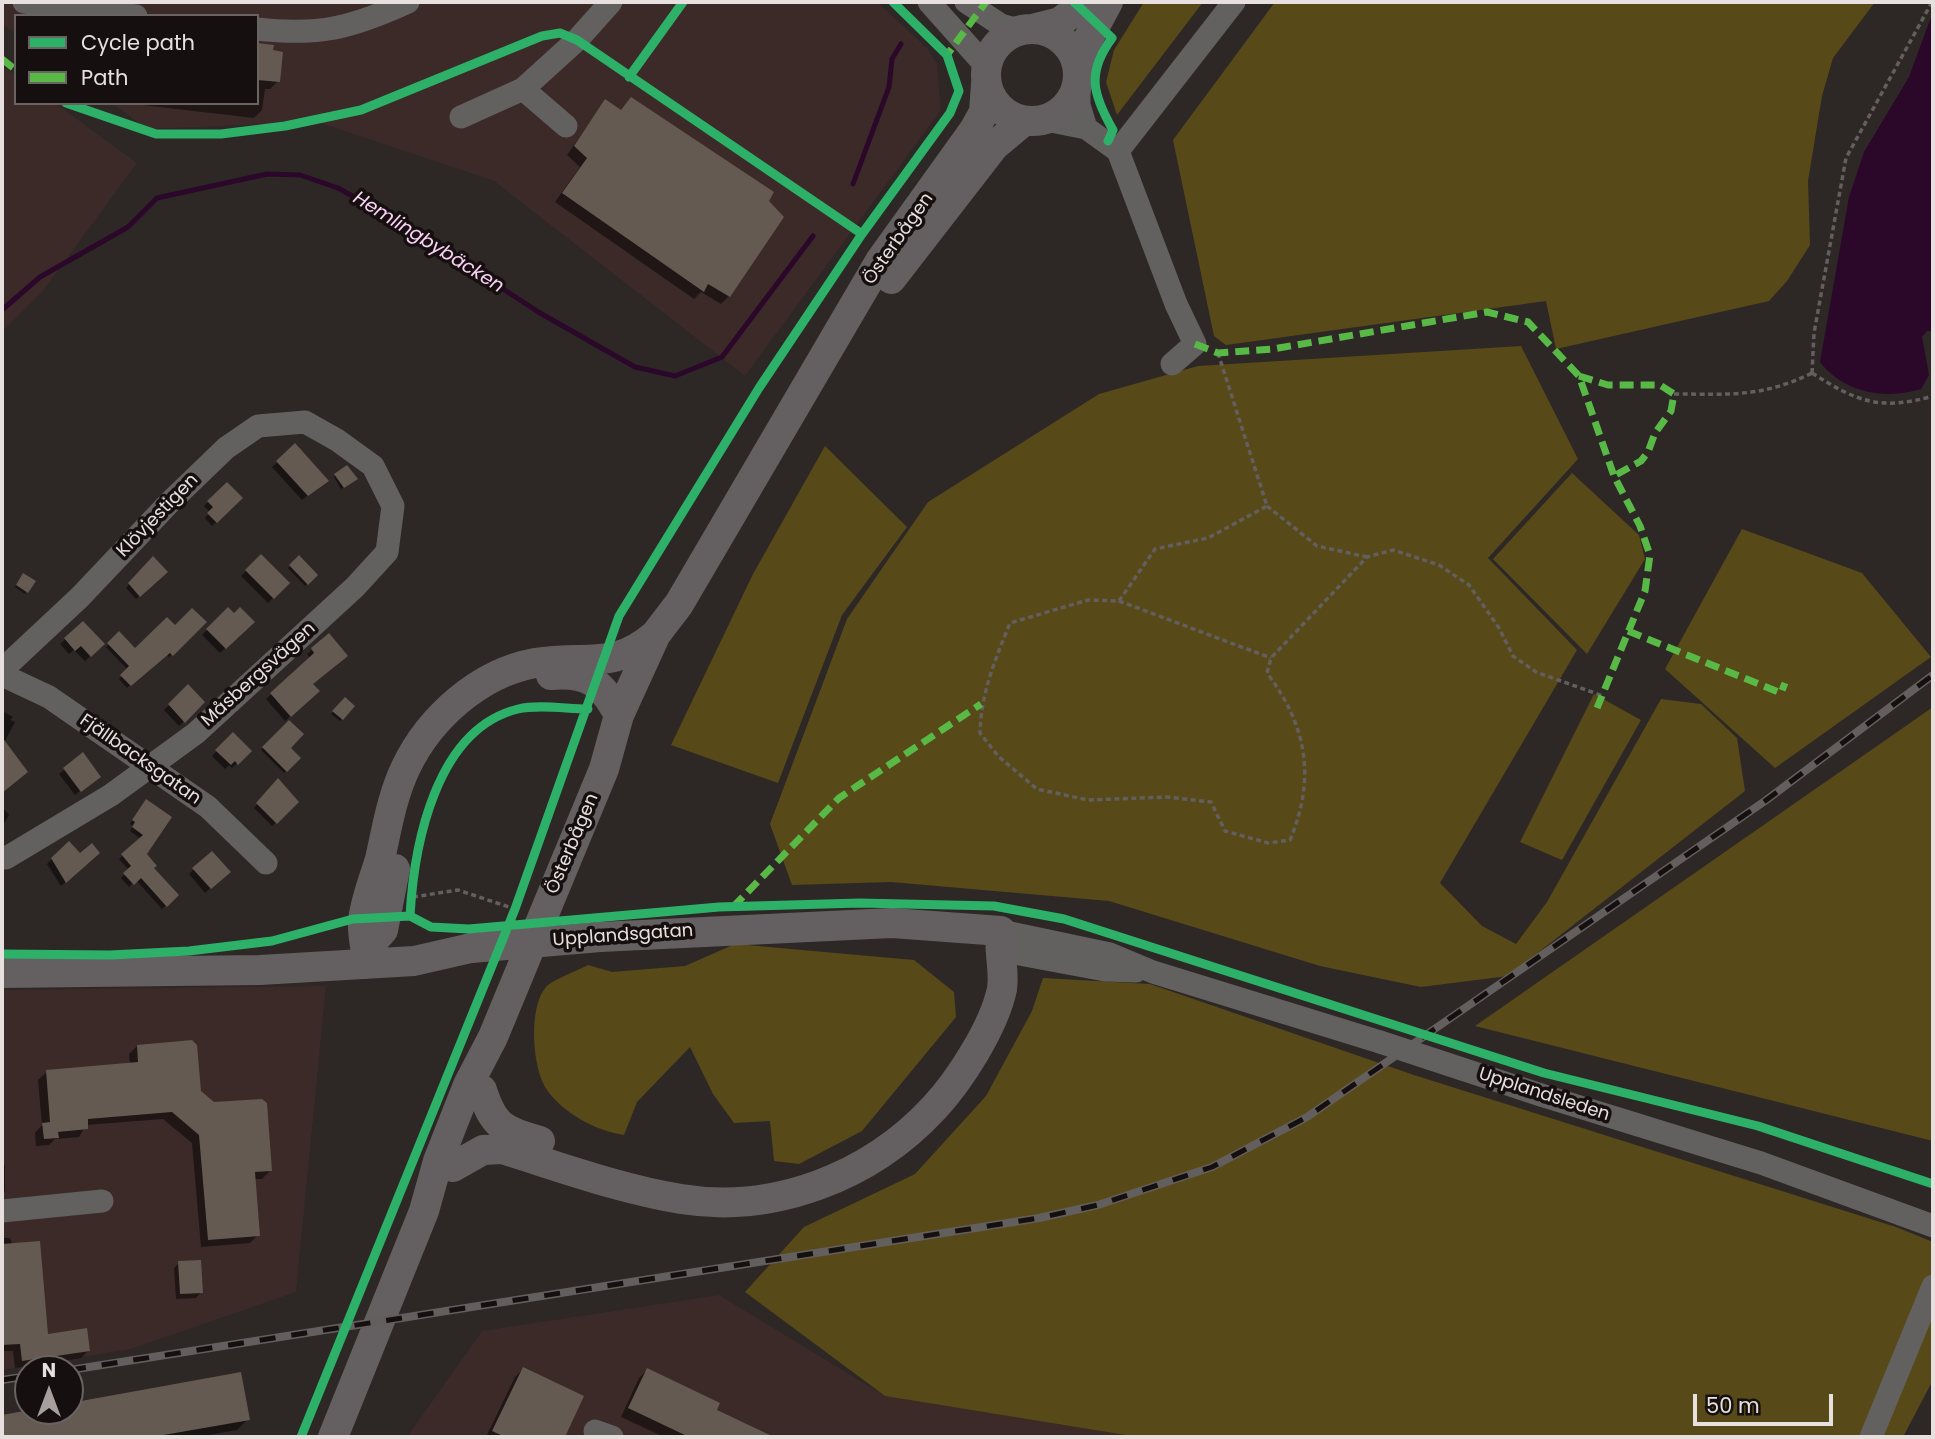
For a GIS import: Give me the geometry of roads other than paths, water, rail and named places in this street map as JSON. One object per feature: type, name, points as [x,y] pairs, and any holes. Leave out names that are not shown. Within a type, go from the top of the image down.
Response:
[{"type":"main road","points":[[1086,2],[1059,22],[1027,29],[1004,38],[992,50],[986,75],[992,99],[1004,112],[1035,120],[1065,109],[1079,76],[1086,43],[1108,2]]},
{"type":"main road","points":[[1027,29],[1052,32],[1066,42],[1079,76]]},
{"type":"main road","name":"Österbågen","points":[[333,1437],[424,1211],[438,1161],[468,1085],[493,1037],[604,769],[619,715],[656,634],[679,604],[880,261],[974,130],[984,111],[986,75]]},
{"type":"main road","name":"Österbågen","points":[[801,392],[994,146],[1035,120]]},
{"type":"main road","name":"Österbågen","points":[[604,769],[632,721],[669,640],[679,604]]},
{"type":"main road","points":[[367,956],[363,919],[395,795],[421,740],[443,714],[467,693],[495,677],[531,664],[567,659],[621,658],[636,651],[656,634]]},
{"type":"main road","points":[[367,956],[380,937],[386,918],[408,800],[428,757],[453,725],[501,690],[535,677],[568,674],[589,680],[605,690],[619,715]]},
{"type":"main road","name":"Upplandsgatan","points":[[2,973],[260,970],[444,945],[471,947],[776,927],[1000,941]]},
{"type":"main road","points":[[482,1090],[495,1122],[506,1130],[584,1156],[682,1184],[728,1187],[783,1183],[843,1160],[892,1129],[932,1089],[970,1028],[980,1002],[985,970],[1000,941]]},
{"type":"main road","points":[[453,1167],[483,1150],[502,1149],[671,1196],[715,1202],[751,1201],[818,1186],[849,1172],[900,1140],[946,1096],[977,1045],[998,1002],[1003,971],[1000,941]]},
{"type":"main road","name":"Österbågen","points":[[424,1211],[453,1167],[482,1090],[493,1037]]},
{"type":"street","points":[[24,2],[120,14]]},
{"type":"street","points":[[259,29],[310,33],[353,26],[408,2]]},
{"type":"street","points":[[461,117],[523,89],[578,40],[611,2]]},
{"type":"street","points":[[929,2],[986,75]]},
{"type":"street","points":[[966,2],[1001,25],[1027,29]]},
{"type":"street","points":[[1118,151],[1234,2]]},
{"type":"street","points":[[1079,76],[1079,105],[1086,128]]},
{"type":"street","points":[[523,89],[566,126]]},
{"type":"street","points":[[1035,120],[1086,128],[1118,151],[1176,304],[1195,344],[1171,364]]},
{"type":"street","name":"Klövjestigen","points":[[2,670],[71,606],[170,502],[236,441],[258,426],[305,422],[337,440]]},
{"type":"street","name":"Måsbergsvägen","points":[[6,858],[151,767],[196,733],[355,587],[387,552],[393,506],[373,466],[337,440]]},
{"type":"street","name":"Fjällbacksgatan","points":[[2,675],[49,697],[208,807],[266,863]]},
{"type":"street","name":"Upplandsleden","points":[[1000,941],[1105,970],[1153,972],[1380,1041],[1541,1095],[1761,1163],[1933,1226]]},
{"type":"street","points":[[2,1211],[102,1201]]},
{"type":"street","points":[[1871,1437],[1933,1286]]},
{"type":"waterway","name":"Hemlingbybäcken","points":[[853,184],[889,87],[892,59],[901,44]]},
{"type":"waterway","name":"Hemlingbybäcken","points":[[2,310],[40,277],[128,227],[157,198],[267,174],[300,175],[338,188],[411,229],[540,313],[635,367],[675,376],[722,357],[813,236]]},
{"type":"railway","points":[[84,1368],[1039,1218],[1098,1205],[1212,1167],[1307,1117],[1765,801],[1933,675]]},
{"type":"railway","points":[[2,1380],[14,1378]]}]
